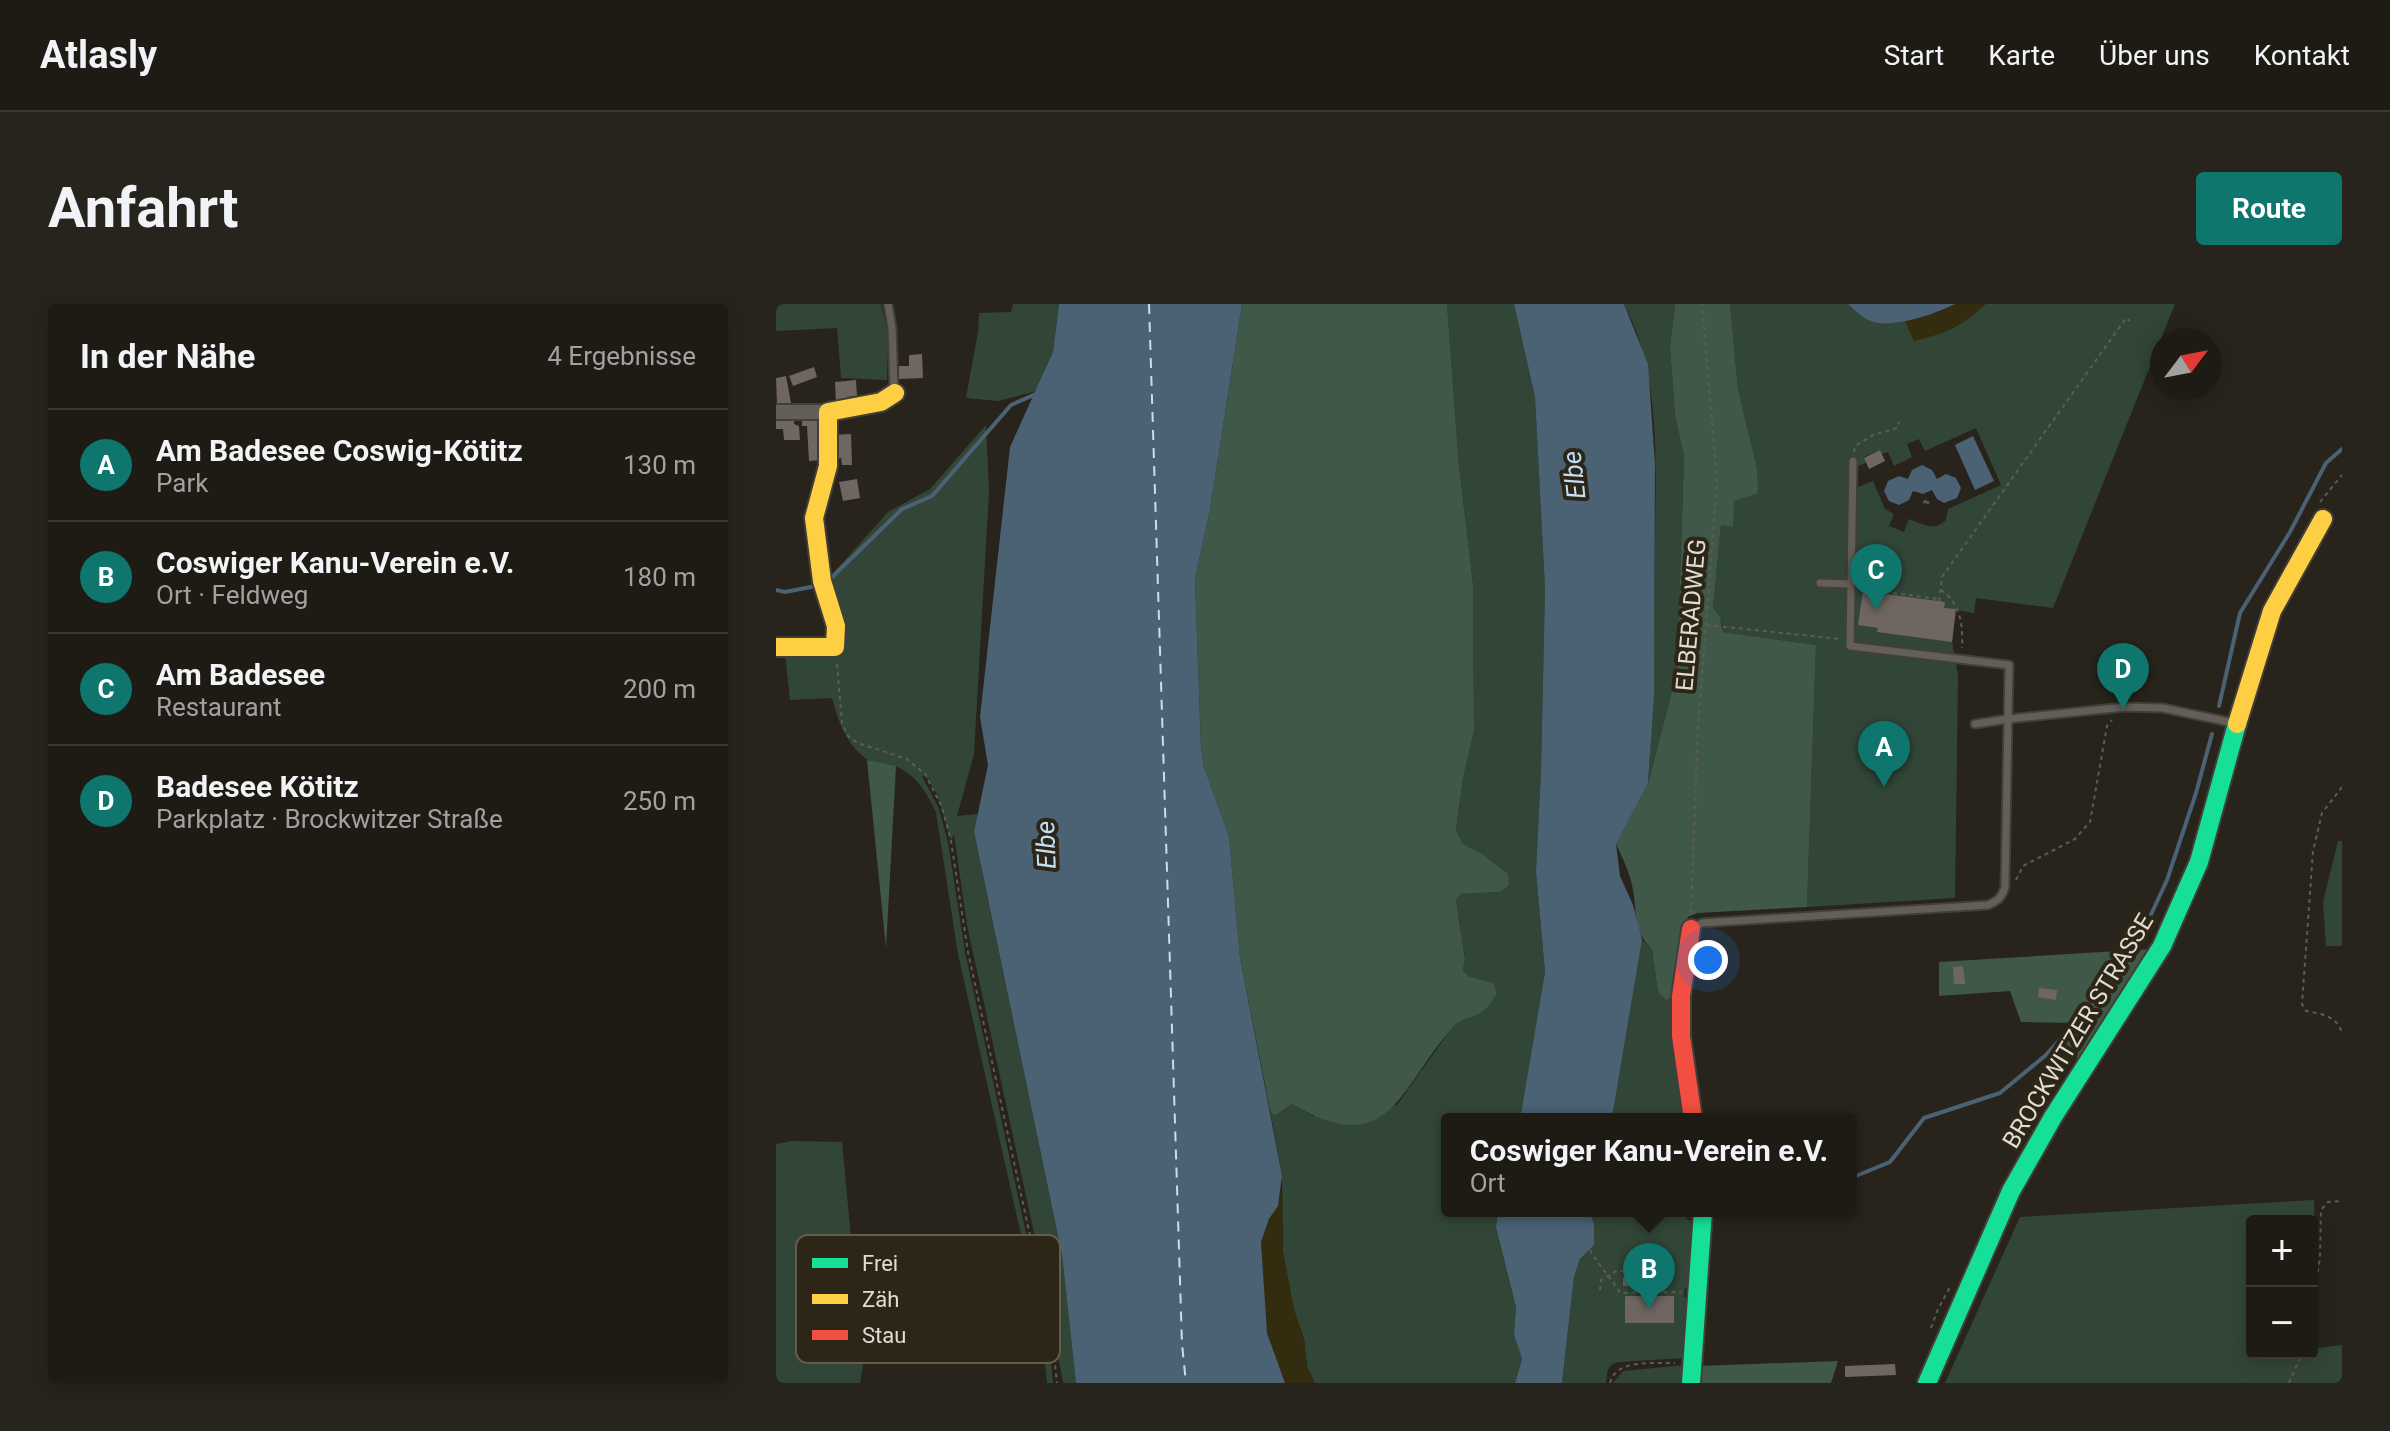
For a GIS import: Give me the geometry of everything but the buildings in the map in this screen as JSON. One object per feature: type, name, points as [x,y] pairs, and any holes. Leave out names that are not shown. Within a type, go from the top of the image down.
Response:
[{"type":"street","points":[[776,412],[828,412],[881,402],[895,393]]},
{"type":"street","points":[[776,647],[835,647],[836,626],[823,585],[814,518],[828,466],[828,412]]},
{"type":"street","name":"BROCKWITZER STRASSE","points":[[1927,1383],[2011,1191],[2053,1117],[2162,946],[2199,862],[2272,611],[2318,516]]},
{"type":"street","points":[[1691,929],[1681,996],[1681,1023],[1692,1113]]},
{"type":"street","points":[[1691,1383],[1692,1292],[1702,1217]]},
{"type":"lane","points":[[888,304],[895,393]]},
{"type":"lane","points":[[1691,929],[1702,923],[1988,905],[2002,896],[2005,887],[2009,665],[1850,646],[1853,461]]},
{"type":"lane","points":[[1820,583],[1851,584]]},
{"type":"lane","points":[[1975,724],[2125,707],[2163,708],[2237,723]]},
{"type":"path","name":"ELBERADWEG","points":[[1691,929],[1698,727],[1717,481],[1702,304]]},
{"type":"path","points":[[1880,313],[1880,323]]},
{"type":"path","points":[[1893,593],[1939,600],[1942,577],[2126,318],[2130,321]]},
{"type":"path","points":[[1853,461],[1855,446],[1873,435],[1897,428],[1899,422]]},
{"type":"path","points":[[2318,516],[2342,475]]},
{"type":"path","points":[[1926,500],[1923,504],[1929,504]]},
{"type":"path","points":[[1940,590],[1949,595],[1959,613],[1963,633],[1961,659]]},
{"type":"path","points":[[1706,625],[1845,640],[1850,646]]},
{"type":"path","points":[[835,647],[842,723],[848,736],[858,743],[907,759],[925,774],[942,807],[951,841],[968,952],[1030,1235]]},
{"type":"path","points":[[2002,896],[2023,866],[2075,839],[2090,822],[2107,726],[2125,707]]},
{"type":"path","points":[[2342,787],[2322,813],[2313,851],[2302,1004],[2306,1011],[2328,1015],[2339,1024],[2342,1033]]},
{"type":"path","points":[[2316,1287],[2321,1210],[2328,1202],[2342,1201]]},
{"type":"path","points":[[1590,1250],[1620,1293],[1692,1292]]},
{"type":"path","points":[[1600,1290],[1601,1280],[1616,1271],[1661,1272],[1660,1293]]},
{"type":"path","points":[[1930,1335],[1938,1309],[1955,1280]]},
{"type":"path","points":[[2289,1383],[2299,1359]]},
{"type":"path","points":[[1055,1363],[1057,1383]]},
{"type":"path","points":[[1610,1383],[1611,1377],[1619,1369],[1631,1365],[1682,1363]]},
{"type":"green space","points":[[776,304],[881,304],[888,334],[887,380],[841,378],[837,328],[776,331]]},
{"type":"green space","points":[[1013,304],[1059,304],[1053,352],[1036,391],[999,401],[966,398],[979,313],[1011,312]]},
{"type":"green space","points":[[1242,304],[1447,304],[1459,466],[1473,584],[1474,731],[1463,778],[1456,831],[1463,844],[1508,874],[1509,885],[1500,892],[1460,894],[1456,901],[1465,959],[1463,970],[1469,977],[1493,983],[1497,993],[1482,1012],[1454,1026],[1390,1109],[1373,1121],[1351,1125],[1325,1120],[1292,1104],[1275,1116],[1270,1110],[1240,957],[1229,836],[1204,767],[1201,748],[1195,579],[1210,510]]},
{"type":"green space","points":[[1447,304],[1514,304],[1535,397],[1545,588],[1536,872],[1545,972],[1521,1113],[1441,1113],[1441,1217],[1497,1217],[1496,1227],[1516,1307],[1514,1335],[1522,1359],[1515,1383],[1315,1383],[1307,1367],[1304,1339],[1294,1310],[1283,1252],[1282,1176],[1270,1110],[1276,1116],[1292,1104],[1313,1116],[1397,1105],[1456,1022],[1484,1011],[1463,970],[1465,958],[1456,901],[1460,894],[1500,892],[1482,854],[1462,844],[1456,831],[1463,778],[1474,731],[1473,584],[1459,466]]},
{"type":"green space","points":[[1624,304],[1675,304],[1670,348],[1675,416],[1684,456],[1677,672],[1648,784],[1655,609],[1654,424],[1645,362],[1637,332]]},
{"type":"green space","points":[[1675,304],[1730,304],[1738,389],[1757,468],[1758,493],[1734,501],[1733,527],[1721,525],[1713,608],[1720,618],[1723,632],[1816,645],[1807,907],[1697,913],[1688,917],[1676,994],[1666,1000],[1658,992],[1652,949],[1638,927],[1631,880],[1616,844],[1648,784],[1677,672],[1684,456],[1675,416],[1670,348]]},
{"type":"green space","points":[[1730,304],[1848,304],[1863,317],[1937,314],[1955,304],[2175,304],[2165,328],[2150,328],[2150,366],[2053,608],[1976,598],[1974,613],[1956,610],[1952,642],[1958,676],[1955,898],[1807,907],[1816,645],[1722,632],[1723,625],[1713,608],[1725,482],[1757,468],[1738,389]],"holes":[[[1976,428],[2001,485],[1948,509],[1946,520],[1938,526],[1909,519],[1904,532],[1889,526],[1894,514],[1885,509],[1873,481],[1858,487],[1858,466],[1866,463],[1864,457],[1880,450],[1882,454],[1888,452],[1894,466],[1912,457],[1907,444],[1919,439],[1925,451]]]},
{"type":"green space","points":[[986,425],[989,491],[974,754],[957,816],[978,814],[974,833],[1058,1235],[1035,1235],[967,925],[954,834],[951,841],[937,794],[925,775],[922,776],[939,809],[948,842],[965,952],[1026,1235],[1021,1235],[958,954],[936,812],[925,791],[909,774],[895,766],[868,760],[858,752],[844,731],[832,698],[790,700],[785,652],[835,652],[828,579],[888,512],[930,489]]},
{"type":"green space","points":[[867,760],[896,766],[886,948]]},
{"type":"green space","points":[[2338,841],[2342,841],[2342,946],[2326,946],[2323,902]]},
{"type":"green space","points":[[1642,940],[1652,949],[1658,992],[1676,994],[1687,1113],[1613,1112]]},
{"type":"green space","points":[[2151,949],[2110,1018],[2080,1057],[2051,1060],[2081,1023],[2021,1022],[2010,991],[1939,996],[1939,962]]},
{"type":"green space","points":[[792,1141],[842,1142],[851,1235],[796,1235],[796,1363],[863,1363],[860,1383],[776,1383],[776,1144]]},
{"type":"green space","points":[[2314,1200],[2314,1215],[2246,1215],[2246,1359],[2318,1359],[2318,1348],[2342,1345],[2342,1383],[1945,1383],[2020,1217]]},
{"type":"green space","points":[[1592,1217],[1686,1217],[1697,1223],[1690,1288],[1685,1288],[1684,1297],[1690,1300],[1685,1358],[1619,1362],[1610,1367],[1606,1383],[1562,1383],[1574,1277],[1580,1259],[1594,1245]]},
{"type":"green space","points":[[1060,1245],[1076,1383],[1063,1383],[1059,1363]]},
{"type":"green space","points":[[1838,1361],[1831,1383],[1696,1383],[1697,1366]]},
{"type":"green space","points":[[1045,1363],[1051,1363],[1053,1383],[1047,1383]]},
{"type":"green space","points":[[1685,1365],[1684,1383],[1613,1383],[1623,1371]]},
{"type":"sand","points":[[1955,304],[1986,304],[1953,328],[1914,341],[1904,319],[1937,314]]},
{"type":"sand","points":[[1281,1193],[1283,1252],[1294,1310],[1304,1339],[1307,1367],[1315,1383],[1285,1383],[1267,1333],[1261,1242]]},
{"type":"water","name":"Elbe","points":[[1059,304],[1242,304],[1210,510],[1195,579],[1201,748],[1204,767],[1229,836],[1240,957],[1282,1176],[1278,1206],[1269,1219],[1261,1242],[1267,1333],[1285,1383],[1076,1383],[1060,1235],[974,832],[988,765],[980,717],[1010,447],[1053,352]]},
{"type":"water","name":"Elbe","points":[[1514,304],[1624,304],[1648,364],[1655,464],[1654,694],[1648,784],[1616,844],[1620,876],[1633,905],[1642,940],[1613,1113],[1521,1113],[1545,972],[1536,872],[1545,588],[1535,397]]},
{"type":"water","points":[[1848,304],[1955,304],[1916,319],[1883,323],[1866,319]]},
{"type":"water","points":[[1973,436],[1994,481],[1975,490],[1955,445]]},
{"type":"water","points":[[1922,465],[1932,470],[1937,479],[1946,474],[1956,478],[1961,488],[1957,498],[1944,503],[1937,499],[1932,490],[1923,494],[1913,491],[1909,500],[1899,505],[1889,501],[1884,491],[1888,481],[1899,476],[1908,479],[1912,470]]},
{"type":"water","points":[[1497,1217],[1592,1217],[1594,1245],[1580,1259],[1574,1277],[1562,1383],[1515,1383],[1522,1359],[1514,1335],[1516,1307],[1496,1227]]},
{"type":"waterway","points":[[828,581],[902,509],[932,496],[1011,405],[1038,393]]},
{"type":"waterway","points":[[2219,706],[2240,613],[2290,532],[2326,463],[2342,449]]},
{"type":"waterway","points":[[776,590],[785,592],[816,586]]},
{"type":"waterway","points":[[1857,1176],[1890,1162],[1924,1118],[2000,1093],[2046,1055],[2110,984],[2143,932],[2167,880],[2212,734]]},
{"type":"ferry route","points":[[1149,304],[1182,1344],[1186,1383]]},
{"type":"traffic: fast","points":[[1927,1383],[2011,1191],[2053,1117],[2162,946],[2199,862],[2237,724]]},
{"type":"traffic: fast","points":[[1691,1383],[1703,1217]]},
{"type":"traffic: slow","points":[[776,647],[835,647],[836,626],[822,581],[814,518],[828,466],[828,412],[881,402],[895,393]]},
{"type":"traffic: slow","points":[[2237,724],[2272,611],[2323,519]]},
{"type":"traffic: jam","points":[[1691,929],[1681,996],[1681,1036],[1692,1113]]},
{"type":"place","name":"Am Badesee","points":[[1876,610]]},
{"type":"place","name":"Badesee Kötitz","points":[[2123,709]]},
{"type":"place","name":"Am Badesee Coswig-Kötitz","points":[[1884,787]]},
{"type":"place","name":"Coswiger Kanu-Verein e.V.","points":[[1649,1309]]}]
